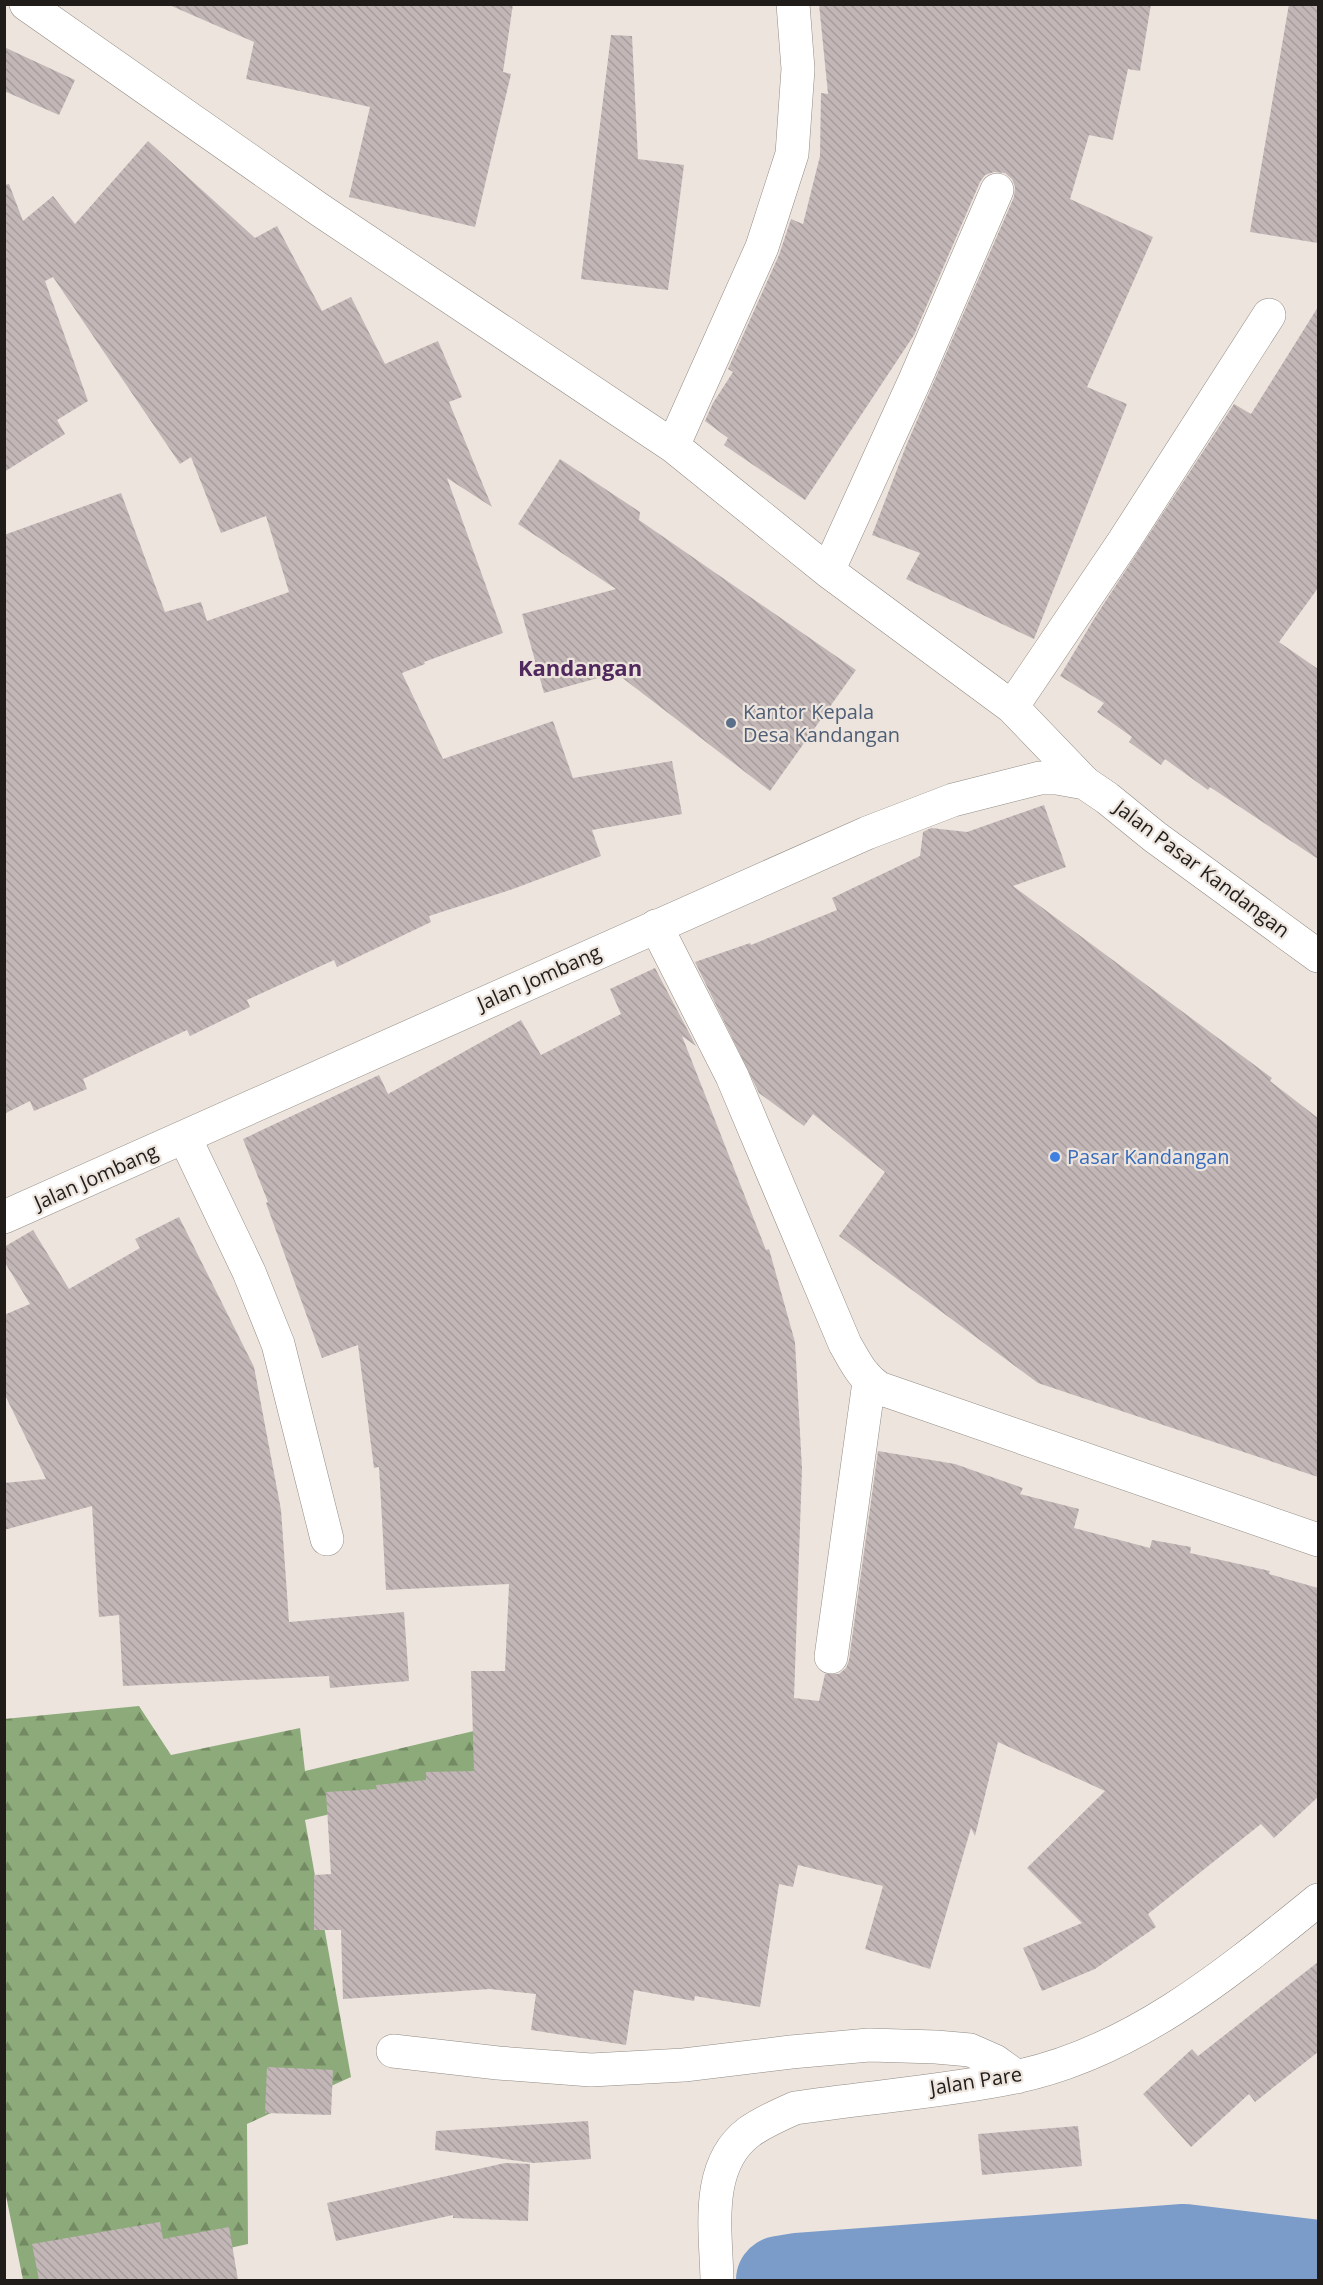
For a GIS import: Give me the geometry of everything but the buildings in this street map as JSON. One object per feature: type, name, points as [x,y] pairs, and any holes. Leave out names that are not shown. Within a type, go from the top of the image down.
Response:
[{"type":"street","points":[[26,4],[320,210],[673,446],[828,571],[1012,707],[1085,783]]},
{"type":"street","points":[[673,446],[762,247],[792,154],[798,69],[793,4]]},
{"type":"street","points":[[828,571],[915,380],[997,190]]},
{"type":"street","points":[[1012,707],[1124,541],[1269,315]]},
{"type":"street","name":"Jalan Jombang","points":[[4,1218],[867,833],[953,800],[1040,778],[1058,778],[1085,783]]},
{"type":"street","name":"Jalan Pasar Kandangan","points":[[1085,783],[1318,956]]},
{"type":"street","points":[[656,926],[732,1076],[845,1344],[869,1382],[879,1388],[1318,1540]]},
{"type":"street","points":[[185,1138],[249,1272],[278,1344],[327,1539]]},
{"type":"street","points":[[831,1657],[869,1382]]},
{"type":"street","name":"Jalan Pare","points":[[717,2280],[716,2198],[720,2174],[733,2148],[748,2133],[768,2120],[795,2108],[1017,2077],[1073,2059],[1145,2027],[1233,1968],[1318,1900]]},
{"type":"street","points":[[393,2050],[498,2063],[591,2070],[684,2066],[791,2052],[869,2045],[936,2047],[970,2050],[995,2061],[1017,2077]]},
{"type":"green space","points":[[139,1706],[171,1755],[300,1728],[305,1771],[478,1730],[487,1777],[305,1820],[351,2077],[247,2124],[248,2244],[83,2280],[23,2280],[4,2186],[4,1719]]},
{"type":"waterway","points":[[780,2280],[1184,2248],[1318,2264]]},
{"type":"place","name":"Kantor Kepala Desa Kandangan","points":[[731,723]]},
{"type":"place","name":"Pasar Kandangan","points":[[1055,1157]]},
{"type":"district","name":"Kandangan","points":[[580,668]]}]
